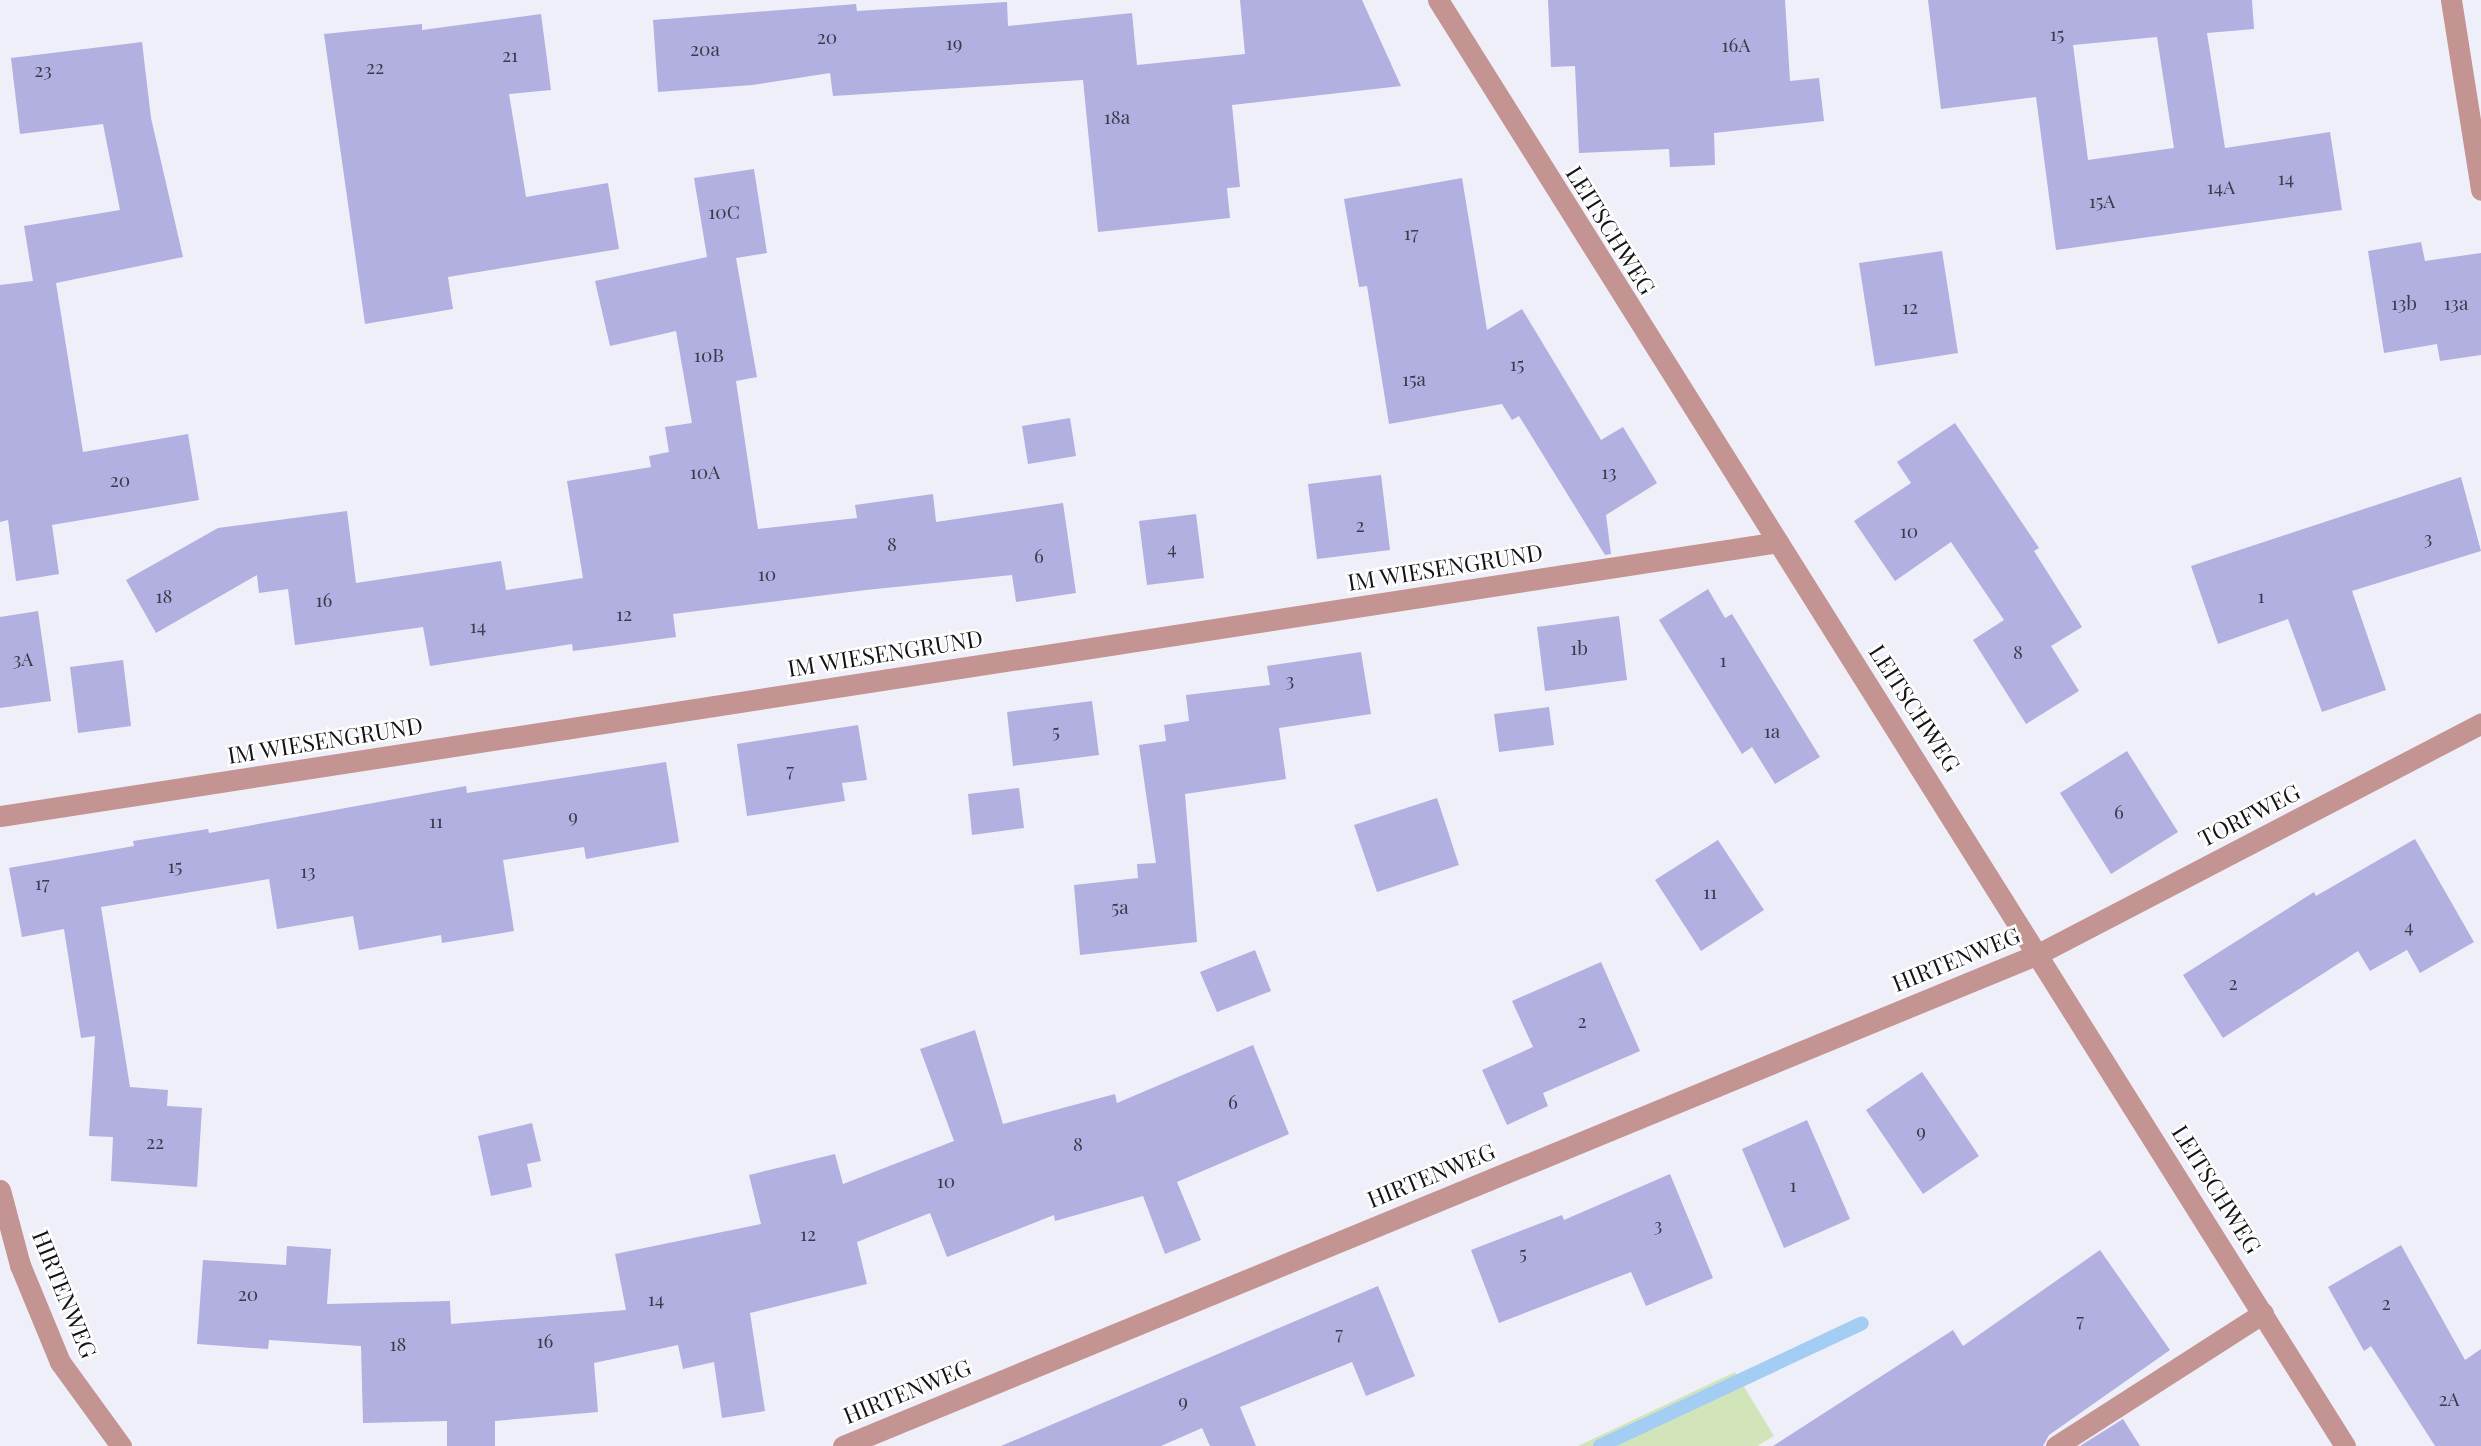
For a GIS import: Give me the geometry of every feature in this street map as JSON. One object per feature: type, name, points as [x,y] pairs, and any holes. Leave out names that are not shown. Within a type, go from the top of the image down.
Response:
[{"type":"street","name":"LEITSCHWEG","points":[[1438,0],[2040,953],[2346,1446]]},
{"type":"street","points":[[2451,0],[2481,190]]},
{"type":"street","name":"IM WIESENGRUND","points":[[0,816],[1778,542]]},
{"type":"street","name":"TORFWEG","points":[[2040,953],[2481,723]]},
{"type":"street","name":"HIRTENWEG","points":[[843,1446],[2040,953]]},
{"type":"street","name":"HIRTENWEG","points":[[0,1190],[20,1265],[60,1362],[121,1446]]},
{"type":"street","points":[[2056,1446],[2263,1313]]},
{"type":"green space","points":[[1735,1372],[1774,1436],[1757,1446],[1578,1446]]},
{"type":"building","points":[[1240,0],[1362,0],[1401,86],[1232,105],[1240,187],[1227,188],[1230,218],[1098,232],[1083,80],[833,96],[830,73],[752,85],[658,92],[653,20],[856,4],[857,11],[1007,2],[1008,26],[1132,13],[1137,65],[1245,54]]},
{"type":"building","points":[[1548,0],[1785,0],[1790,81],[1819,78],[1824,121],[1714,133],[1715,165],[1670,167],[1669,149],[1579,153],[1575,66],[1551,67]]},
{"type":"building","points":[[1928,0],[2252,0],[2254,29],[2207,33],[2225,148],[2330,132],[2342,210],[2056,250],[2036,97],[1941,109]],"holes":[[[2157,37],[2174,148],[2088,160],[2073,45]]]},
{"type":"building","points":[[541,14],[551,90],[509,94],[526,197],[608,183],[619,249],[448,277],[453,309],[365,324],[324,34],[422,24],[422,30]]},
{"type":"building","points":[[142,42],[151,118],[183,257],[56,283],[83,452],[188,434],[199,500],[52,525],[59,574],[16,581],[8,520],[0,522],[0,285],[33,281],[24,226],[120,210],[103,124],[20,134],[11,58]]},
{"type":"building","points":[[754,169],[767,253],[736,258],[757,377],[736,381],[758,529],[857,518],[855,505],[933,494],[936,522],[1063,503],[1076,593],[1016,602],[1012,575],[866,590],[673,614],[676,637],[573,651],[572,644],[430,666],[423,627],[295,645],[288,589],[259,593],[257,575],[156,633],[126,580],[218,528],[347,511],[356,583],[501,561],[506,590],[583,578],[567,481],[651,467],[649,456],[669,452],[665,427],[692,423],[676,331],[610,346],[595,281],[707,257],[694,178]]},
{"type":"building","points":[[1462,178],[1487,330],[1522,309],[1601,440],[1623,427],[1657,483],[1606,515],[1611,554],[1605,555],[1519,416],[1512,420],[1502,404],[1389,424],[1367,286],[1359,287],[1344,199]]},
{"type":"building","points":[[2421,242],[2425,261],[2481,253],[2481,355],[2440,361],[2437,344],[2384,353],[2368,251]]},
{"type":"building","points":[[1942,251],[1958,353],[1875,366],[1859,263]]},
{"type":"building","points":[[1070,418],[1076,456],[1028,464],[1022,426]]},
{"type":"building","points":[[1955,423],[2039,548],[2034,551],[2082,627],[2051,646],[2079,691],[2026,724],[1973,640],[2004,620],[1951,542],[1895,581],[1854,521],[1911,483],[1897,462]]},
{"type":"building","points":[[1381,475],[1390,550],[1317,559],[1308,484]]},
{"type":"building","points":[[2461,477],[2481,551],[2352,591],[2386,690],[2322,712],[2288,619],[2218,644],[2191,566]]},
{"type":"building","points":[[1196,514],[1204,578],[1147,585],[1139,521]]},
{"type":"building","points":[[1708,589],[1725,618],[1732,614],[1820,757],[1775,784],[1752,747],[1742,754],[1659,620]]},
{"type":"building","points":[[38,611],[51,701],[0,708],[0,617]]},
{"type":"building","points":[[1619,616],[1627,680],[1545,691],[1537,627]]},
{"type":"building","points":[[1361,652],[1371,714],[1279,728],[1286,779],[1185,794],[1197,942],[1080,955],[1074,885],[1138,878],[1137,864],[1156,863],[1139,745],[1166,741],[1164,725],[1189,721],[1186,695],[1270,685],[1267,666]]},
{"type":"building","points":[[123,660],[131,726],[78,733],[70,667]]},
{"type":"building","points":[[1092,701],[1099,755],[1013,766],[1007,712]]},
{"type":"building","points":[[1549,707],[1554,745],[1499,752],[1494,714]]},
{"type":"building","points":[[858,725],[867,780],[842,783],[845,801],[747,816],[737,744]]},
{"type":"building","points":[[2127,751],[2178,832],[2111,874],[2060,793]]},
{"type":"building","points":[[666,762],[679,842],[586,859],[584,847],[503,860],[514,931],[442,943],[441,935],[359,950],[353,916],[277,929],[269,879],[101,907],[130,1087],[168,1090],[167,1106],[202,1108],[197,1187],[111,1181],[113,1137],[89,1136],[95,1036],[81,1038],[64,929],[22,937],[9,868],[134,846],[133,841],[208,829],[209,833],[466,786],[467,793]]},
{"type":"building","points":[[1019,788],[1024,828],[972,835],[968,794]]},
{"type":"building","points":[[1437,798],[1459,865],[1377,892],[1354,825]]},
{"type":"building","points":[[2415,839],[2474,942],[2420,973],[2407,950],[2370,971],[2358,951],[2223,1038],[2183,975],[2314,892],[2316,896]]},
{"type":"building","points":[[1718,840],[1764,910],[1701,951],[1655,880]]},
{"type":"building","points":[[1255,950],[1271,991],[1217,1012],[1200,972]]},
{"type":"building","points":[[1601,962],[1640,1051],[1543,1093],[1548,1106],[1507,1125],[1482,1070],[1533,1047],[1512,1001]]},
{"type":"building","points":[[975,1030],[1003,1124],[1115,1094],[1117,1103],[1253,1045],[1289,1134],[1177,1182],[1201,1240],[1165,1254],[1143,1196],[1055,1221],[1054,1215],[947,1257],[930,1213],[857,1242],[867,1284],[750,1313],[765,1411],[722,1418],[714,1362],[683,1369],[678,1345],[594,1363],[598,1412],[495,1421],[495,1446],[447,1446],[447,1421],[363,1423],[361,1346],[269,1340],[268,1349],[197,1344],[203,1260],[286,1265],[287,1246],[331,1249],[327,1304],[450,1301],[451,1324],[626,1310],[615,1254],[761,1224],[749,1175],[835,1154],[843,1184],[954,1141],[920,1049]]},
{"type":"building","points":[[1922,1072],[1979,1156],[1923,1194],[1866,1110]]},
{"type":"building","points":[[1807,1120],[1850,1219],[1784,1248],[1742,1149]]},
{"type":"building","points":[[532,1123],[541,1161],[527,1164],[532,1187],[491,1196],[478,1136]]},
{"type":"building","points":[[1670,1174],[1713,1278],[1646,1306],[1631,1272],[1499,1323],[1471,1250],[1562,1215],[1564,1220]]},
{"type":"building","points":[[2401,1245],[2465,1360],[2481,1349],[2481,1446],[2435,1446],[2371,1346],[2364,1351],[2328,1287]]},
{"type":"building","points":[[2100,1250],[2170,1350],[2049,1435],[2043,1446],[1773,1446],[1953,1330],[1963,1346]]},
{"type":"building","points":[[1378,1286],[1415,1376],[1366,1396],[1352,1362],[1240,1407],[1256,1446],[1210,1446],[1202,1428],[1161,1446],[1001,1446]]},
{"type":"building","points":[[2123,1419],[2140,1446],[2080,1446]]},
{"type":"waterway","points":[[1600,1446],[1862,1323]]}]
